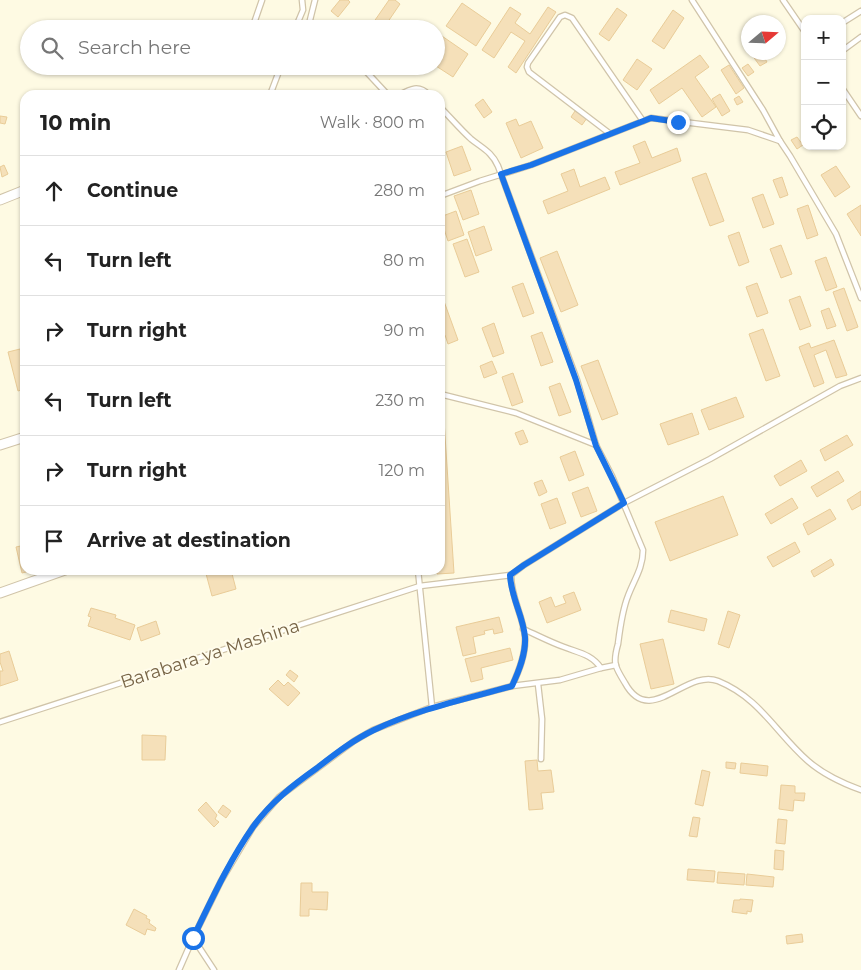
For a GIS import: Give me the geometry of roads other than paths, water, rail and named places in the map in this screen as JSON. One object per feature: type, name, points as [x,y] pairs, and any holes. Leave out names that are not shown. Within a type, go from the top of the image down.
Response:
[{"type":"street","points":[[0,200],[20,192]]},
{"type":"street","points":[[0,445],[20,439]]},
{"type":"street","points":[[0,593],[51,575]]},
{"type":"lane","points":[[255,20],[262,0]]},
{"type":"lane","points":[[299,20],[303,10],[302,0]]},
{"type":"lane","points":[[310,20],[316,0]]},
{"type":"lane","points":[[692,0],[763,110],[836,234],[861,298]]},
{"type":"lane","points":[[783,0],[801,26]]},
{"type":"lane","points":[[846,20],[861,11]]},
{"type":"lane","points":[[609,134],[529,72],[527,67],[560,17],[565,15],[572,18],[643,121]]},
{"type":"lane","points":[[846,48],[861,37]]},
{"type":"lane","points":[[272,90],[278,75]]},
{"type":"lane","points":[[369,75],[383,90]]},
{"type":"lane","points":[[408,90],[416,88],[423,90]]},
{"type":"lane","points":[[846,94],[861,116]]},
{"type":"lane","points":[[445,112],[471,139],[494,157],[576,380],[596,446],[624,503],[643,550],[640,572],[628,596],[622,615],[616,656],[616,665],[630,693],[650,701],[662,698],[695,680],[716,680],[735,689],[751,700],[809,762],[844,784],[861,790]]},
{"type":"lane","points":[[445,194],[531,165],[651,118],[748,130],[780,141]]},
{"type":"lane","points":[[512,686],[521,664],[525,646],[523,629],[511,589],[510,575],[624,503],[710,459],[840,386],[860,378],[861,372]]},
{"type":"lane","points":[[445,395],[516,413],[596,446]]},
{"type":"lane","points":[[419,575],[432,707]]},
{"type":"lane","name":"Barabara ya Mashina","points":[[0,722],[420,586],[510,575]]},
{"type":"lane","points":[[523,629],[564,648],[588,655],[596,660],[601,668]]},
{"type":"lane","points":[[179,970],[221,881],[253,827],[279,797],[354,741],[373,730],[432,707],[512,686],[560,680],[616,665]]},
{"type":"lane","points":[[538,684],[542,719],[540,759]]},
{"type":"lane","points":[[193,938],[214,970]]}]
